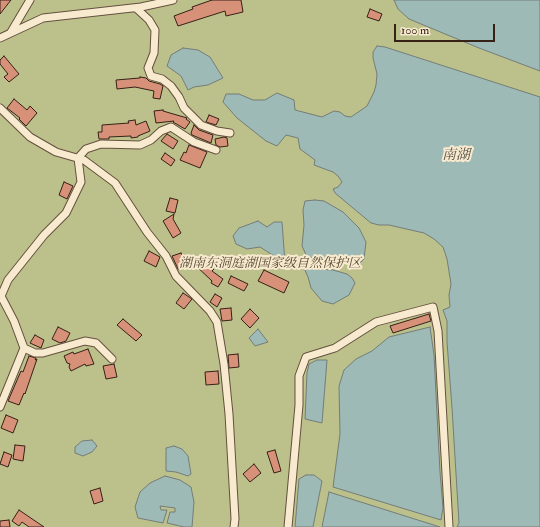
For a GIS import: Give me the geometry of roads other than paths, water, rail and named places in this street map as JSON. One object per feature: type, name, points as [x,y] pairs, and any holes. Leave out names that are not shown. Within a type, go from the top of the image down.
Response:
[{"type":"street","points":[[11,32],[30,0]]},
{"type":"street","points":[[0,38],[43,18],[136,8],[173,0]]},
{"type":"street","points":[[136,8],[149,20],[156,30],[154,53],[148,68],[151,76],[162,79],[171,86],[184,108],[201,125],[217,131],[230,133]]},
{"type":"street","points":[[0,108],[30,137],[56,152],[84,160],[114,183],[147,232],[166,256],[176,276],[210,310],[217,322],[224,364],[229,414],[236,519],[234,527]]},
{"type":"street","points":[[0,407],[24,348],[14,321],[1,296],[8,280],[44,235],[66,213],[81,182],[78,158],[86,149],[101,144],[140,145],[171,127],[194,142],[216,150]]},
{"type":"street","points":[[288,527],[299,405],[299,376],[306,357],[335,348],[376,322],[433,307],[438,330],[449,527]]},
{"type":"street","points":[[24,348],[36,353],[43,353],[86,341],[96,343],[112,358]]},
{"type":"water","points":[[394,0],[540,0],[540,71],[409,19],[398,9]]},
{"type":"water","name":"南湖","points":[[377,46],[385,47],[540,97],[540,527],[457,527],[459,523],[447,342],[447,321],[443,310],[450,307],[449,295],[451,284],[447,259],[443,247],[424,233],[389,225],[371,223],[335,193],[333,189],[338,187],[342,182],[338,176],[333,172],[314,165],[315,160],[300,149],[298,138],[286,135],[277,146],[266,141],[237,118],[223,102],[226,94],[239,94],[253,100],[265,100],[277,93],[294,100],[295,110],[322,117],[334,111],[351,117],[367,106],[374,92],[377,74],[373,52]]},
{"type":"water","points":[[183,48],[198,50],[210,57],[223,78],[208,85],[194,87],[188,90],[181,76],[167,66],[171,55]]},
{"type":"water","points":[[305,201],[324,201],[343,212],[359,228],[366,242],[364,259],[356,267],[337,260],[307,257],[302,246],[304,225],[303,210]]},
{"type":"water","points":[[258,221],[267,227],[274,222],[282,222],[285,263],[260,247],[247,249],[236,244],[233,236],[239,228]]},
{"type":"water","points":[[304,268],[333,270],[347,274],[355,283],[349,295],[333,304],[322,301],[311,288]]},
{"type":"water","points":[[430,327],[434,355],[443,508],[441,520],[333,487],[340,434],[339,386],[344,370],[356,359],[372,351],[389,337]]},
{"type":"water","points":[[258,329],[268,342],[255,346],[249,338]]},
{"type":"water","points":[[317,360],[327,360],[322,423],[305,419],[307,373],[309,364]]},
{"type":"water","points":[[92,440],[97,446],[92,452],[83,456],[75,453],[75,447],[82,441]]},
{"type":"water","points":[[174,446],[182,449],[188,456],[191,474],[188,476],[176,472],[166,471],[166,448]]},
{"type":"water","points":[[306,475],[314,475],[322,481],[313,527],[295,527],[299,479]]},
{"type":"water","points":[[165,476],[180,480],[191,487],[194,502],[192,527],[184,527],[167,523],[170,512],[175,512],[175,508],[160,506],[161,510],[167,510],[163,523],[138,518],[135,507],[140,492],[150,483]]},
{"type":"water","points":[[329,492],[440,527],[322,527]]},
{"type":"park label","name":"湖南东洞庭湖国家级自然保护区","points":[[270,264]]}]
